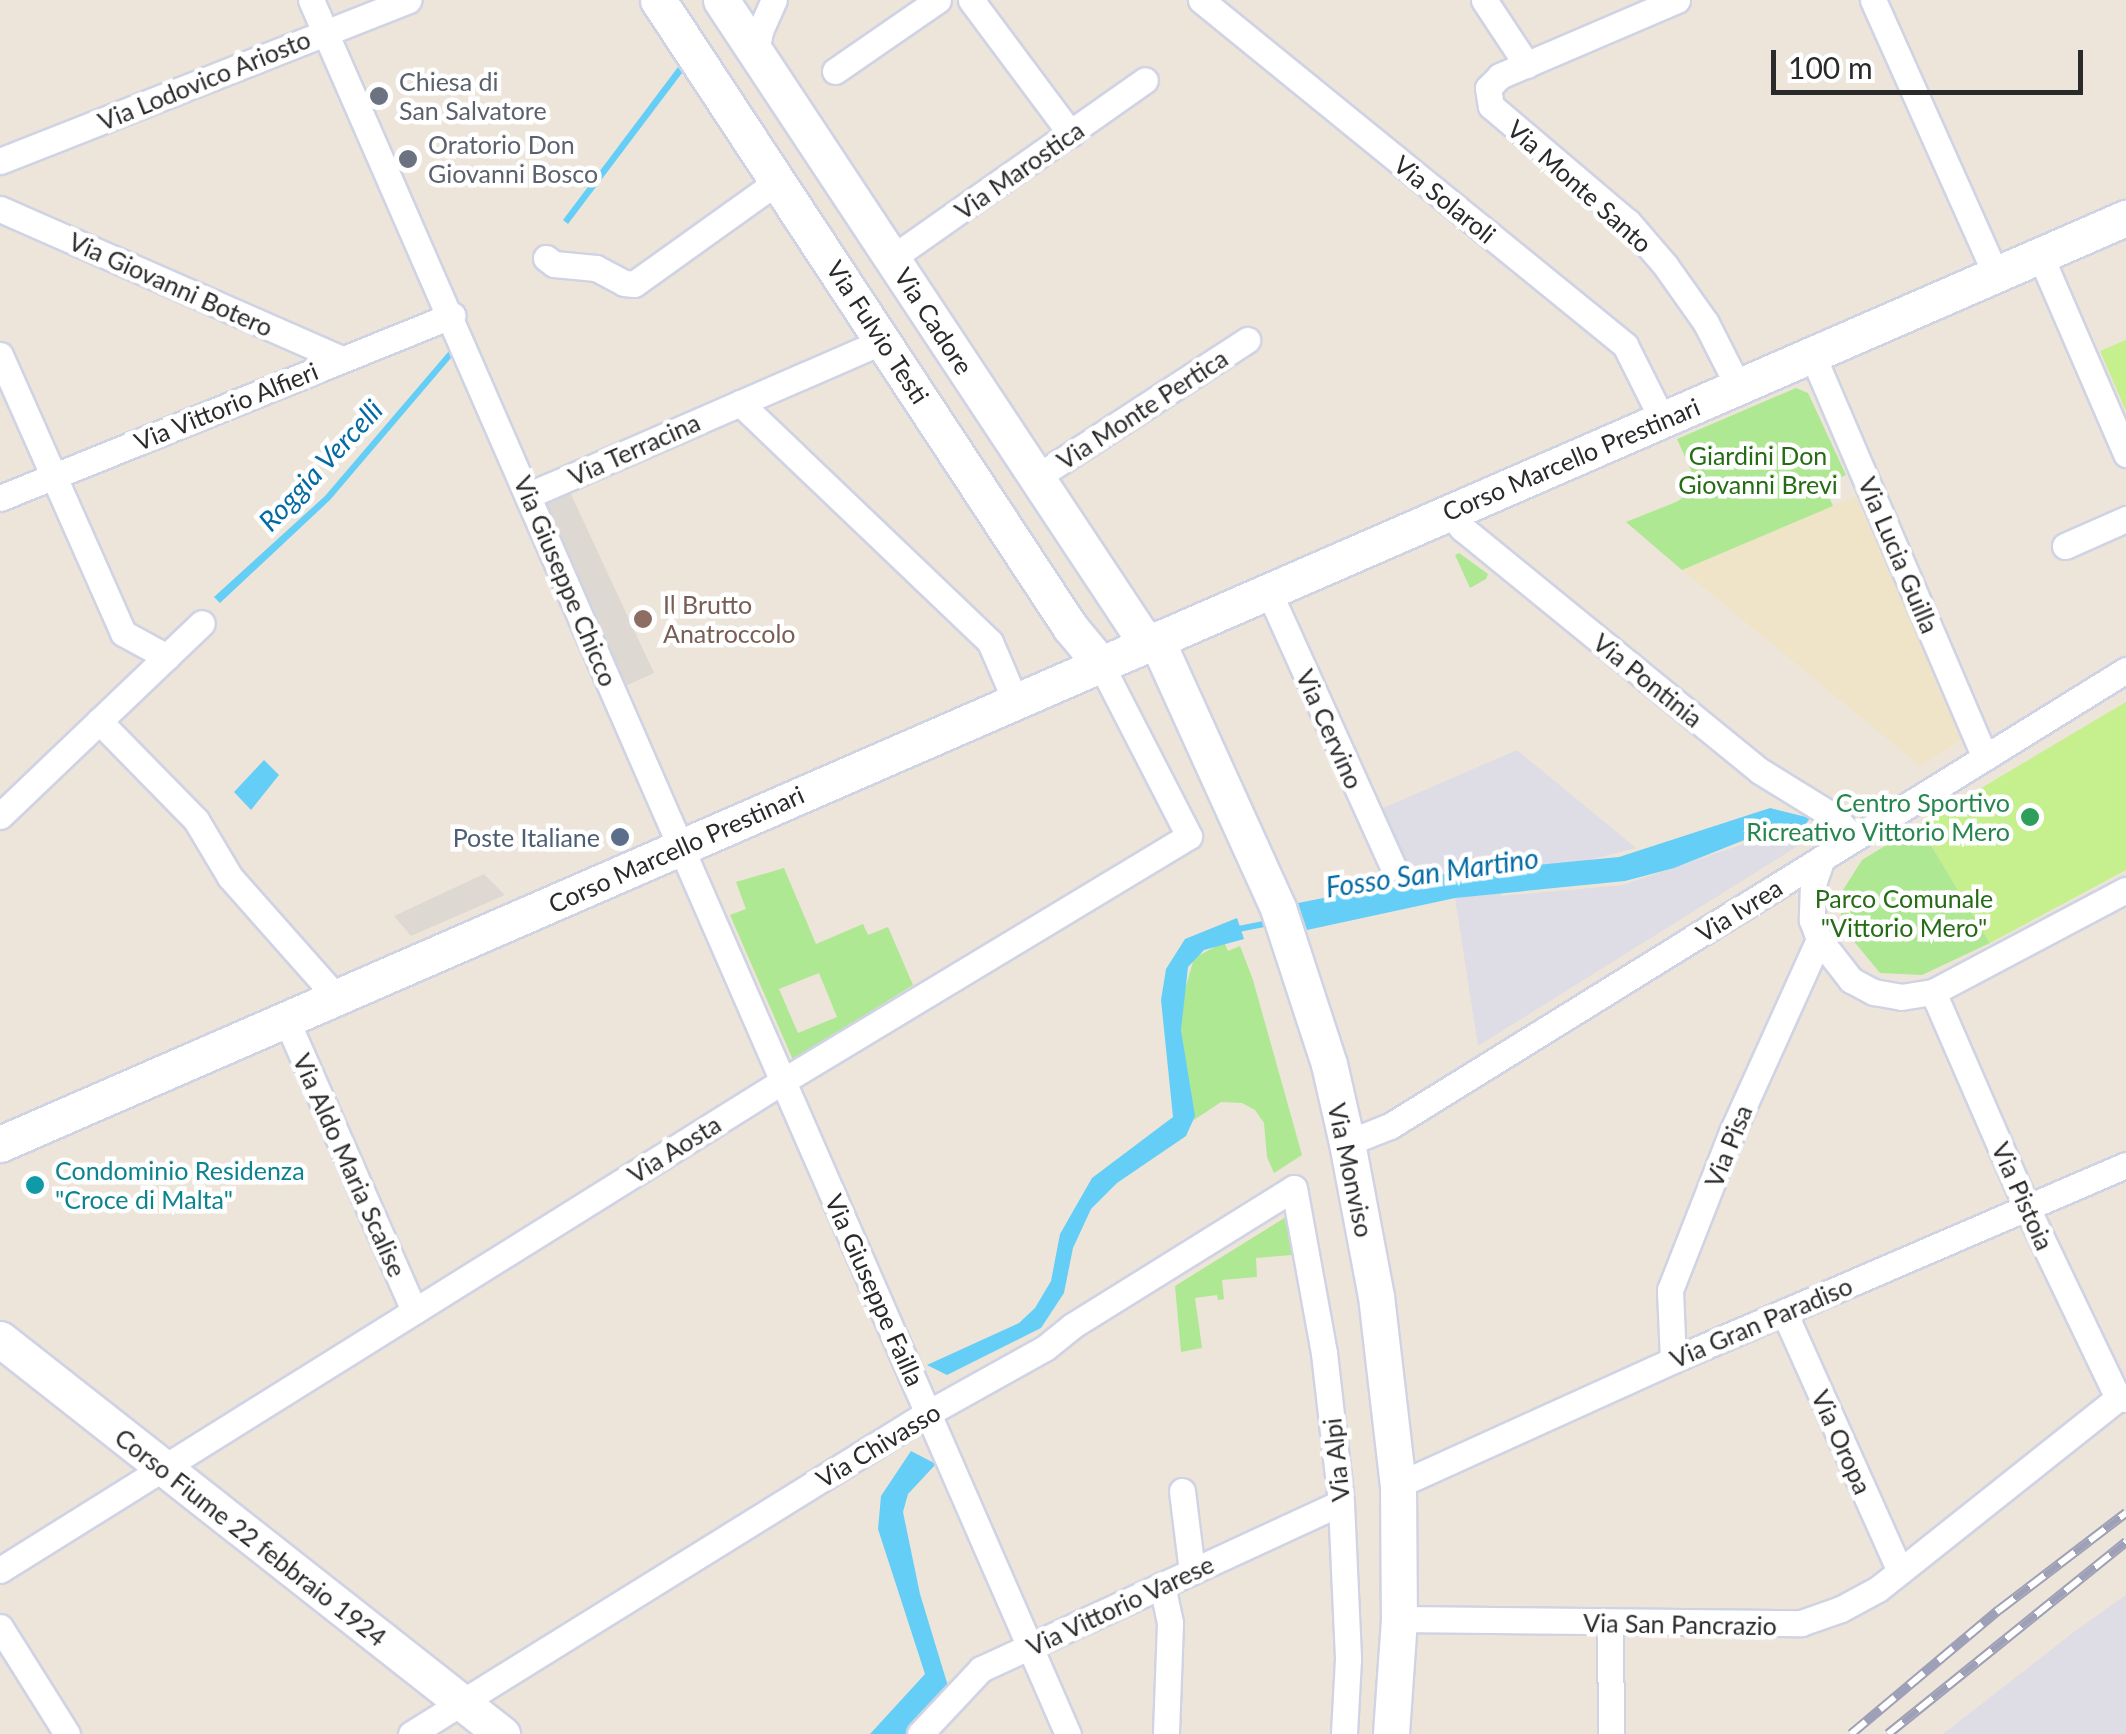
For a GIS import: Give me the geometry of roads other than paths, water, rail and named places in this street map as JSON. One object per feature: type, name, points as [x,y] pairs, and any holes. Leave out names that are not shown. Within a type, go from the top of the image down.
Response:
[{"type":"main road","name":"Via Fulvio Testi","points":[[658,0],[1070,627],[1100,663]]},
{"type":"main road","name":"Via Cadore","points":[[728,9],[1037,477],[1151,641]]},
{"type":"main road","name":"Corso Marcello Prestinari","points":[[0,1144],[2126,218]]},
{"type":"main road","name":"Via Monviso","points":[[1151,641],[1283,920],[1329,1064],[1348,1143],[1376,1296],[1398,1485],[1400,1619],[1391,1734]]},
{"type":"main road","name":"Corso Fiume 22 febbraio 1924","points":[[0,1339],[502,1734]]},
{"type":"street","name":"Via Giuseppe Chicco","points":[[312,0],[452,315],[679,847]]},
{"type":"street","name":"Via Lodovico Ariosto","points":[[0,161],[408,0]]},
{"type":"street","points":[[756,52],[760,31],[774,0]]},
{"type":"street","points":[[836,71],[938,0]]},
{"type":"street","points":[[971,0],[1071,134]]},
{"type":"street","name":"Via Solaroli","points":[[1201,0],[1625,346],[1662,419]]},
{"type":"street","points":[[1484,0],[1527,65],[1677,0]]},
{"type":"street","points":[[1873,0],[1996,274]]},
{"type":"street","name":"Via Monte Santo","points":[[1527,65],[1500,76],[1488,88],[1492,106],[1628,222],[1665,265],[1706,323],[1738,386]]},
{"type":"street","name":"Via Marostica","points":[[892,258],[1144,80]]},
{"type":"street","points":[[546,258],[554,264],[596,268],[624,284],[634,284],[778,181]]},
{"type":"street","name":"Via Giovanni Botero","points":[[0,210],[341,360]]},
{"type":"street","points":[[2040,256],[2126,454]]},
{"type":"street","name":"Via Vittorio Alfieri","points":[[0,498],[452,315]]},
{"type":"street","name":"Via Terracina","points":[[529,495],[884,340]]},
{"type":"street","name":"Via Monte Pertica","points":[[1037,477],[1246,340]]},
{"type":"street","name":"Via Lucia Guilla","points":[[1812,354],[1985,757]]},
{"type":"street","points":[[0,355],[123,633],[167,657]]},
{"type":"street","points":[[740,403],[990,642],[1015,700]]},
{"type":"street","name":"Via Pontinia","points":[[1449,512],[1462,528],[1760,772],[1833,816],[1854,838]]},
{"type":"street","points":[[2065,546],[2126,518]]},
{"type":"street","name":"Via Cervino","points":[[1268,590],[1393,867]]},
{"type":"street","points":[[0,816],[202,623]]},
{"type":"street","name":"Via Aosta","points":[[0,1570],[783,1081],[1189,836],[1100,663]]},
{"type":"street","name":"Via Ivrea","points":[[1348,1143],[1390,1126],[2126,670]]},
{"type":"street","points":[[98,721],[196,820],[230,877],[336,997]]},
{"type":"street","name":"Via Giuseppe Failla","points":[[679,847],[1068,1734]]},
{"type":"street","points":[[1822,858],[1813,884],[1812,920],[1818,939],[1850,980],[1874,992],[1900,997],[1934,992],[2126,890]]},
{"type":"street","name":"Via Pisa","points":[[1673,1360],[1670,1290],[1732,1132],[1818,939]]},
{"type":"street","name":"Via Pistoia","points":[[1934,992],[2026,1206],[2122,1398]]},
{"type":"street","name":"Via Aldo Maria Scalise","points":[[286,1019],[414,1311]]},
{"type":"street","name":"Via Gran Paradiso","points":[[1398,1485],[1673,1360],[2126,1165]]},
{"type":"street","name":"Via Chivasso","points":[[410,1734],[928,1412],[1045,1348],[1072,1326],[1294,1188]]},
{"type":"street","name":"Via Alpi","points":[[1294,1188],[1324,1352],[1342,1504],[1348,1659],[1344,1734]]},
{"type":"street","name":"Via Oropa","points":[[1784,1312],[1900,1572]]},
{"type":"street","name":"Via San Pancrazio","points":[[1400,1619],[1801,1624],[1841,1609],[1900,1572],[2122,1398]]},
{"type":"street","points":[[1182,1491],[1192,1571]]},
{"type":"street","name":"Via Vittorio Varese","points":[[920,1734],[981,1669],[1342,1504]]},
{"type":"street","points":[[1162,1585],[1170,1623],[1166,1734]]},
{"type":"street","points":[[1610,1624],[1611,1734]]},
{"type":"street","points":[[0,1627],[67,1734]]},
{"type":"water","points":[[678,67],[682,73],[568,224],[563,220]]},
{"type":"water","points":[[449,351],[451,358],[330,500],[220,603],[214,597],[325,496]]},
{"type":"water","points":[[264,760],[279,775],[251,810],[234,792]]},
{"type":"water","points":[[1770,808],[1810,818],[1796,839],[1777,834],[1752,837],[1674,868],[1625,881],[1455,898],[1307,930],[1298,903],[1444,874],[1619,857]]},
{"type":"water","points":[[1237,918],[1244,939],[1204,950],[1188,967],[1181,1030],[1195,1116],[1186,1136],[1117,1183],[1091,1209],[1073,1248],[1064,1293],[1041,1328],[947,1375],[927,1365],[1019,1323],[1035,1308],[1051,1281],[1060,1234],[1092,1178],[1173,1117],[1161,1000],[1166,969],[1185,939]]},
{"type":"water","points":[[911,1451],[936,1464],[908,1494],[903,1512],[920,1594],[948,1686],[908,1734],[870,1734],[925,1674],[878,1529],[881,1496]]},
{"type":"waterway","name":"Fosso San Martino","points":[[1233,930],[1270,923]]},
{"type":"railway","points":[[1851,1734],[1999,1610],[2126,1513]]},
{"type":"railway","points":[[1888,1734],[2126,1542]]},
{"type":"place","name":"Chiesa di San Salvatore","points":[[379,96]]},
{"type":"place","name":"Oratorio Don Giovanni Bosco","points":[[408,159]]},
{"type":"place","name":"Il Brutto Anatroccolo","points":[[643,619]]},
{"type":"place","name":"Centro Sportivo Ricreativo Vittorio Mero","points":[[2030,817]]},
{"type":"place","name":"Poste Italiane","points":[[620,837]]},
{"type":"place","name":"Condominio Residenza \"Croce di Malta\"","points":[[35,1185]]},
{"type":"park label","name":"Giardini Don Giovanni Brevi","points":[[1758,470]]},
{"type":"park label","name":"Parco Comunale \"Vittorio Mero\"","points":[[1904,914]]},
{"type":"water label","name":"Roggia Vercelli","points":[[320,465]]}]
